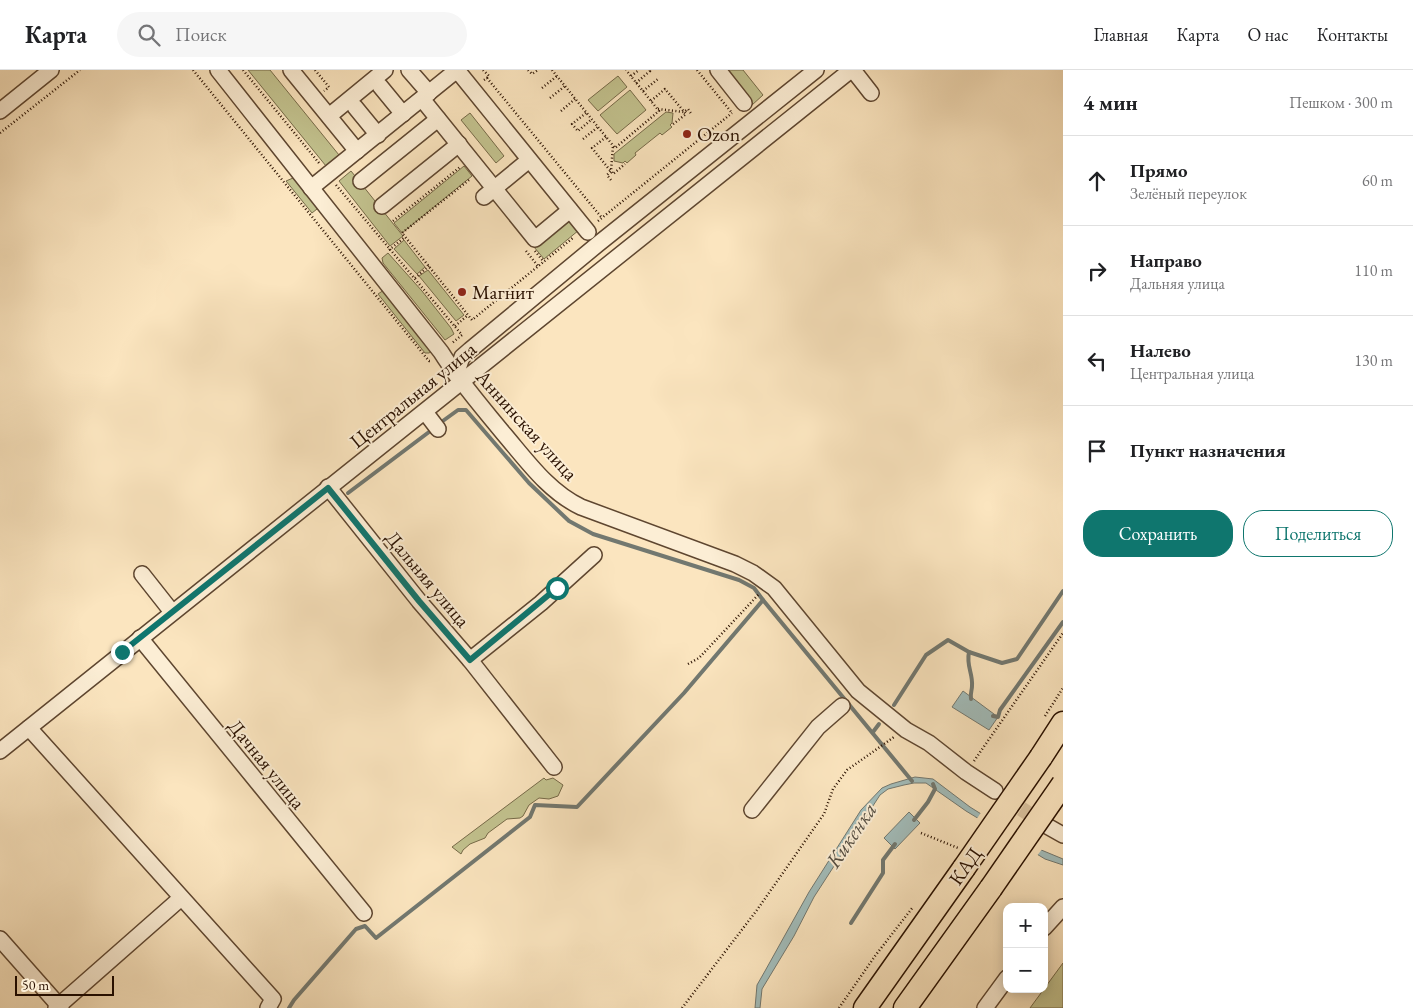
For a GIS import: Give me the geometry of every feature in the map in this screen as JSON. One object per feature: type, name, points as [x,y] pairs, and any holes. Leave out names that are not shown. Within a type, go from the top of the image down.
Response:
[{"type":"highway","name":"КАД","points":[[865,1008],[961,858],[1040,757],[1063,723]]},
{"type":"highway","name":"КАД","points":[[905,1008],[1063,784]]},
{"type":"street","points":[[0,111],[51,70]]},
{"type":"street","name":"Аннинская улица","points":[[218,70],[441,352],[459,379],[550,486],[570,502],[735,564],[753,573],[774,588],[850,698],[886,715],[906,730],[929,743],[966,772],[995,791]]},
{"type":"street","points":[[291,70],[357,151]]},
{"type":"street","points":[[329,116],[386,70]]},
{"type":"street","points":[[409,70],[438,119],[459,144],[488,188],[524,236],[535,239],[570,210]]},
{"type":"street","points":[[718,70],[744,103]]},
{"type":"street","points":[[459,379],[462,357],[598,244],[816,70]]},
{"type":"street","points":[[852,70],[871,93]]},
{"type":"street","name":"Центральная улица","points":[[0,751],[425,412],[459,379],[852,70]]},
{"type":"street","points":[[311,188],[457,71],[586,230]]},
{"type":"street","points":[[380,86],[403,114]]},
{"type":"street","points":[[355,107],[378,135]]},
{"type":"street","points":[[361,181],[438,119]]},
{"type":"street","points":[[382,206],[459,144]]},
{"type":"street","points":[[488,188],[529,160]]},
{"type":"street","points":[[425,412],[438,429]]},
{"type":"street","name":"Дальняя улица","points":[[328,488],[419,601],[470,660],[554,767]]},
{"type":"street","points":[[470,660],[541,603],[594,555]]},
{"type":"street","points":[[142,574],[172,612]]},
{"type":"street","name":"Дачная улица","points":[[140,638],[364,913]]},
{"type":"street","points":[[752,810],[818,727],[850,698]]},
{"type":"street","points":[[29,728],[273,999],[268,1008]]},
{"type":"street","points":[[1047,826],[1063,835]]},
{"type":"street","points":[[0,939],[59,1007],[181,898]]},
{"type":"street","points":[[1048,924],[1063,907]]},
{"type":"street","points":[[985,1008],[1003,983]]},
{"type":"path","points":[[0,133],[80,70]]},
{"type":"path","points":[[193,70],[429,361]]},
{"type":"path","points":[[243,70],[389,250],[462,335]]},
{"type":"path","points":[[483,70],[489,76],[487,78],[602,218]]},
{"type":"path","points":[[528,70],[532,74],[538,70]]},
{"type":"path","points":[[552,70],[613,146],[611,172]]},
{"type":"path","points":[[613,146],[615,148],[660,112],[626,70]]},
{"type":"path","points":[[631,76],[639,70]]},
{"type":"path","points":[[636,83],[649,70]]},
{"type":"path","points":[[542,88],[557,76]]},
{"type":"path","points":[[479,85],[487,78]]},
{"type":"path","points":[[643,91],[658,78]]},
{"type":"path","points":[[550,98],[564,86]]},
{"type":"path","points":[[651,101],[665,89],[686,114],[672,125]]},
{"type":"path","points":[[561,111],[575,99]]},
{"type":"path","points":[[658,109],[684,112],[688,109],[692,115]]},
{"type":"path","points":[[586,113],[572,124],[578,131],[592,119]]},
{"type":"path","points":[[488,188],[474,176],[402,233],[472,320],[732,114]]},
{"type":"path","points":[[583,140],[598,127]]},
{"type":"path","points":[[606,137],[592,148],[611,172]]},
{"type":"path","points":[[393,221],[464,164]]},
{"type":"path","points":[[611,180],[606,175],[611,172],[613,174],[625,164]]},
{"type":"path","points":[[389,250],[405,237]]},
{"type":"path","points":[[415,278],[429,266]]},
{"type":"path","points":[[455,326],[468,315]]},
{"type":"path","points":[[688,664],[699,658],[756,599]]},
{"type":"path","points":[[966,772],[1063,633]]},
{"type":"path","points":[[682,1008],[757,910],[824,814],[833,789],[847,770],[886,741]]},
{"type":"path","points":[[920,832],[961,858]]},
{"type":"path","points":[[838,1008],[875,956],[916,904]]},
{"type":"green space","points":[[248,70],[270,70],[339,155],[326,166]]},
{"type":"green space","points":[[724,70],[743,70],[763,95],[752,105]]},
{"type":"green space","points":[[618,76],[627,87],[598,111],[588,100]]},
{"type":"green space","points":[[630,90],[646,110],[617,134],[600,115]]},
{"type":"green space","points":[[666,112],[673,113],[670,125],[672,127],[662,135],[660,133],[635,153],[636,155],[627,163],[625,161],[623,163],[614,161],[614,154]]},
{"type":"green space","points":[[470,113],[504,156],[496,163],[461,120]]},
{"type":"green space","points":[[464,166],[472,176],[402,233],[394,223]]},
{"type":"green space","points":[[351,171],[403,236],[390,246],[339,181]]},
{"type":"green space","points":[[296,178],[318,206],[312,213],[286,181]]},
{"type":"green space","points":[[569,219],[579,230],[544,259],[534,247]]},
{"type":"green space","points":[[404,240],[425,267],[417,274],[394,249]]},
{"type":"green space","points":[[388,253],[422,291],[454,334],[445,340],[383,263],[382,258]]},
{"type":"green space","points":[[428,270],[464,315],[456,321],[419,276]]},
{"type":"green space","points":[[384,290],[434,350],[425,353],[378,294]]},
{"type":"green space","points":[[544,778],[546,780],[553,778],[563,785],[558,796],[549,799],[539,798],[529,805],[523,816],[507,819],[488,833],[485,838],[470,844],[461,854],[452,847]]},
{"type":"green space","points":[[1063,963],[1063,1008],[1030,1008],[1041,993],[1048,993],[1048,983]]},
{"type":"water","points":[[963,691],[998,717],[989,730],[952,707]]},
{"type":"water","name":"Кикенка","points":[[915,777],[933,779],[970,807],[1034,847],[1063,859],[1063,865],[1045,859],[966,811],[926,783],[914,783],[888,789],[880,795],[814,897],[794,936],[762,989],[760,1008],[755,1008],[757,985],[809,892],[861,810],[882,788]]},
{"type":"water","points":[[909,812],[920,823],[895,849],[884,838]]},
{"type":"pier","points":[[982,811],[1043,848],[1036,857],[976,820]]},
{"type":"waterway","points":[[440,423],[458,410],[466,410],[529,483],[569,521],[593,534],[739,580],[754,588],[912,781]]},
{"type":"waterway","points":[[348,493],[433,429]]},
{"type":"waterway","points":[[894,705],[926,655],[948,640],[969,652],[1002,663],[1017,659],[1063,591]]},
{"type":"waterway","points":[[289,1008],[356,929],[365,926],[376,938],[530,817],[535,805],[577,807],[684,693],[763,600]]},
{"type":"waterway","points":[[993,716],[998,717],[1000,710],[1063,622]]},
{"type":"waterway","points":[[969,652],[968,661],[972,681],[971,699]]},
{"type":"waterway","points":[[873,732],[879,724]]},
{"type":"waterway","points":[[914,820],[935,789],[933,784]]},
{"type":"waterway","points":[[851,923],[883,873],[883,860],[895,844]]},
{"type":"tunnel","points":[[1002,796],[1046,825]]},
{"type":"place","name":"Ozon","points":[[687,134]]},
{"type":"place","name":"Магнит","points":[[462,292]]},
{"type":"route","points":[[122,652],[328,488],[419,601],[470,660],[557,588]]}]
